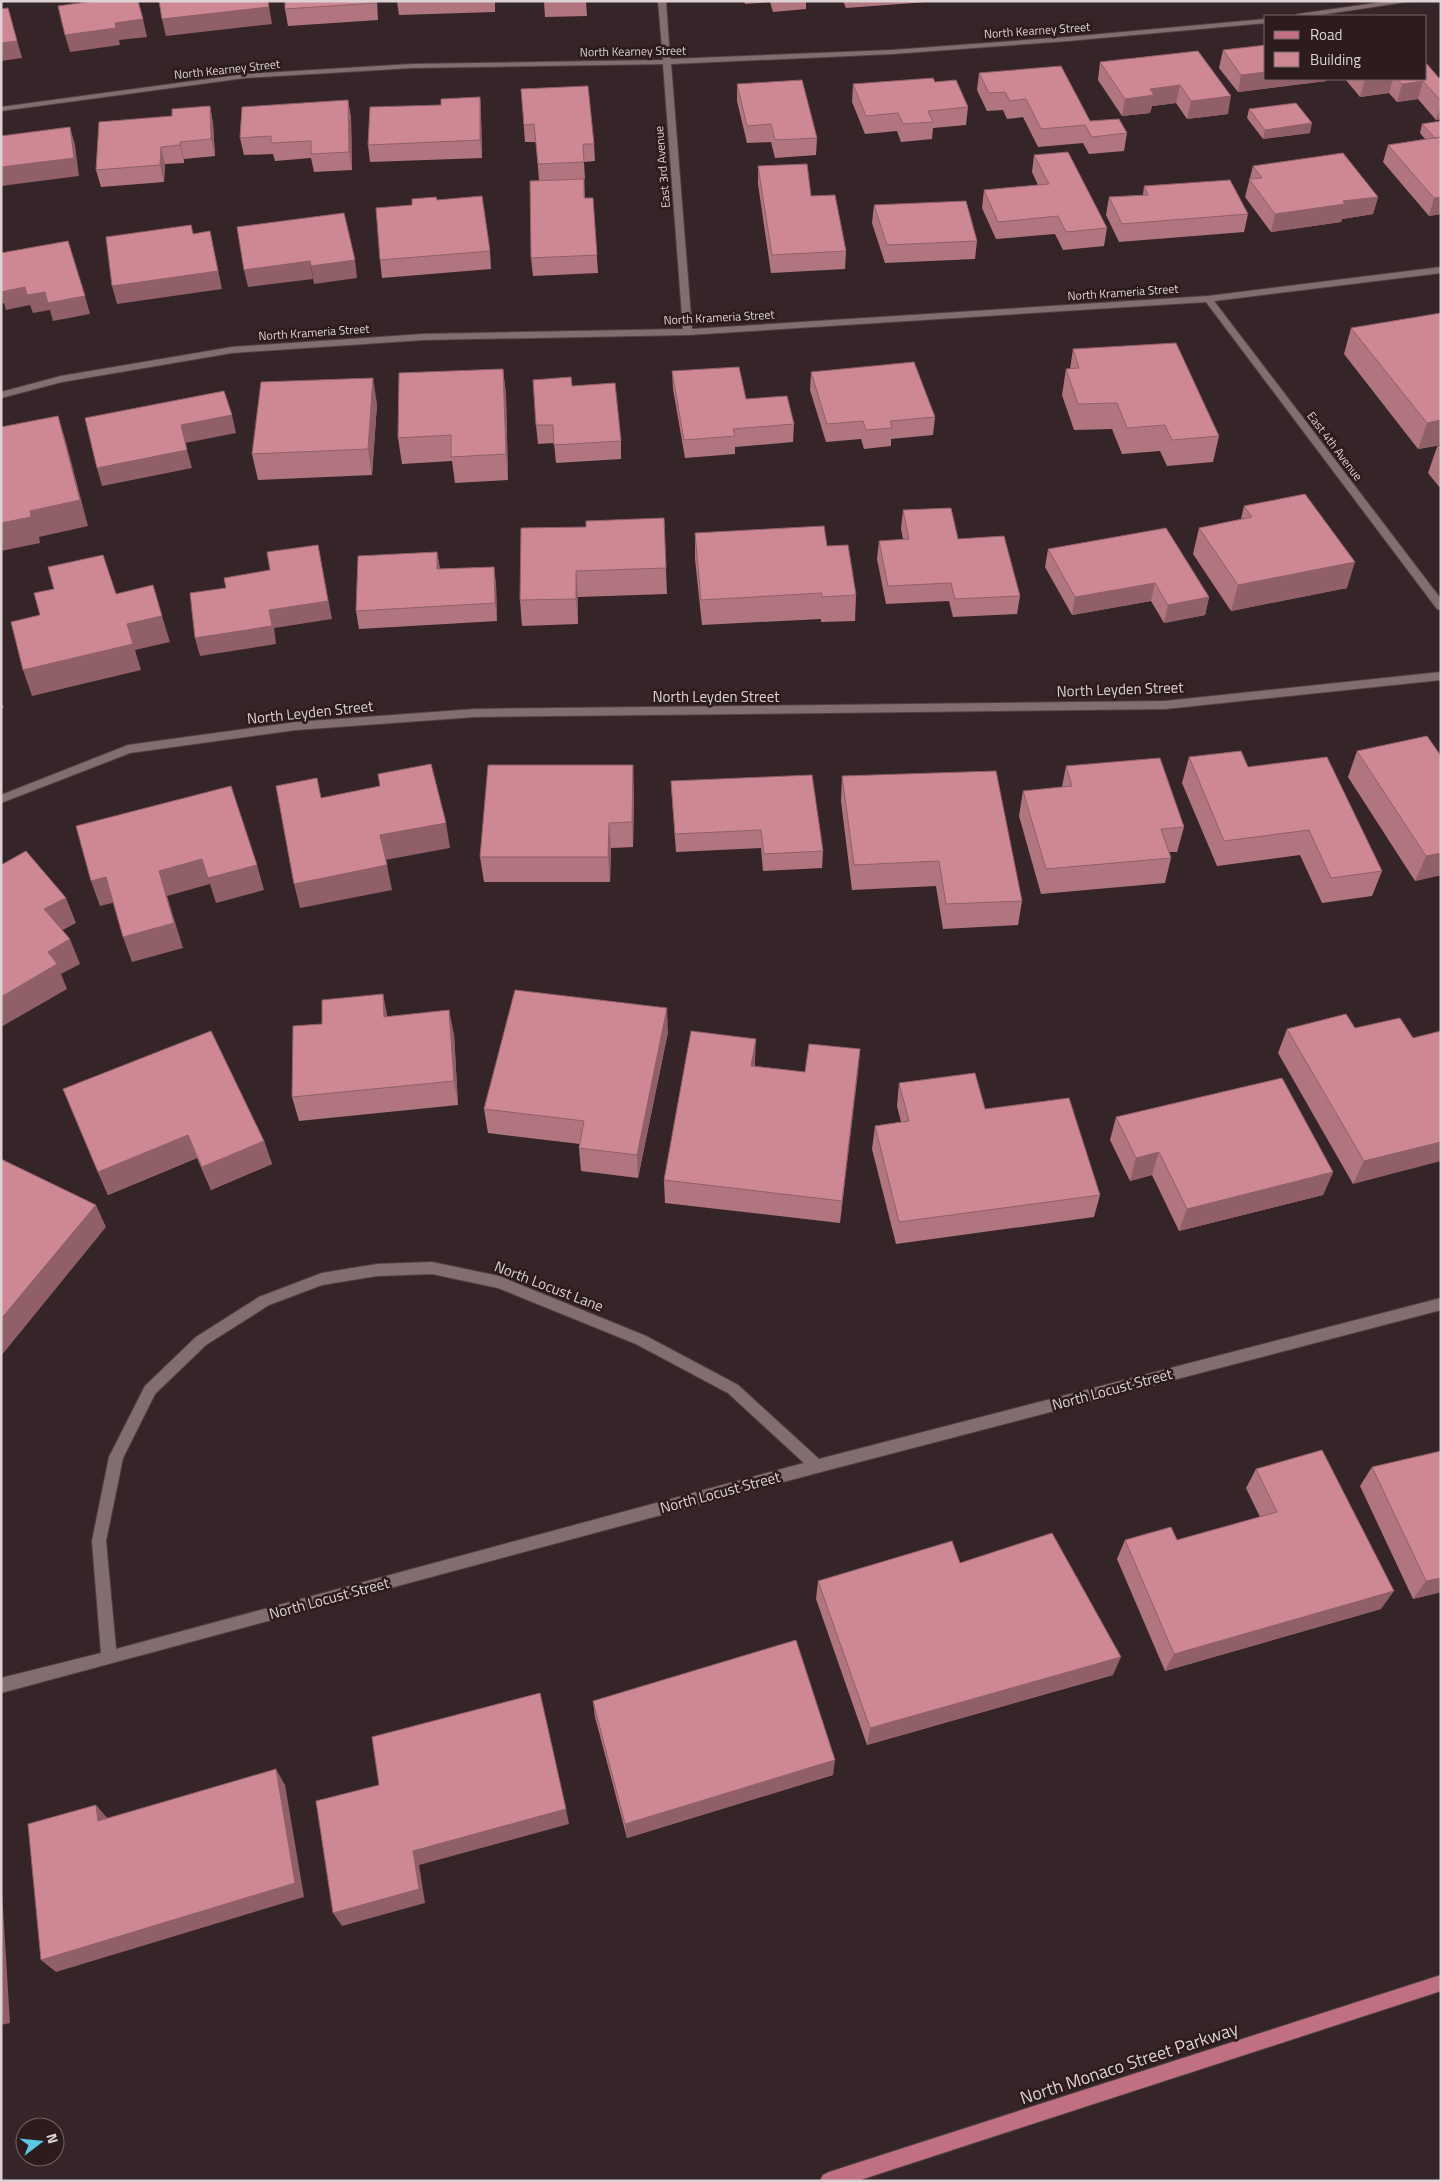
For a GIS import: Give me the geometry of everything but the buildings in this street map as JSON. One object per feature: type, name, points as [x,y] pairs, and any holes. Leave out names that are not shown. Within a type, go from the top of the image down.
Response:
[{"type":"main road","name":"North Monaco Street Parkway","points":[[829,2181],[1441,1983]]},
{"type":"street","name":"East 3rd Avenue","points":[[662,1],[688,332]]},
{"type":"street","points":[[1305,15],[1409,1]]},
{"type":"street","name":"North Kearney Street","points":[[1,109],[244,76],[412,66],[666,62],[901,51],[1068,40],[1264,20]]},
{"type":"street","name":"North Krameria Street","points":[[1,395],[60,379],[232,350],[423,337],[688,332],[1208,299],[1441,270]]},
{"type":"street","name":"East 4th Avenue","points":[[1208,299],[1441,607]]},
{"type":"street","name":"North Leyden Street","points":[[1,799],[128,749],[296,726],[475,713],[1164,705],[1441,676]]},
{"type":"street","name":"North Locust Lane","points":[[109,1658],[99,1541],[116,1457],[150,1390],[201,1341],[264,1300],[322,1279],[377,1270],[432,1268],[499,1282],[641,1340],[733,1389],[817,1466]]},
{"type":"street","name":"North Locust Street","points":[[1,1686],[817,1466],[1441,1304]]}]
